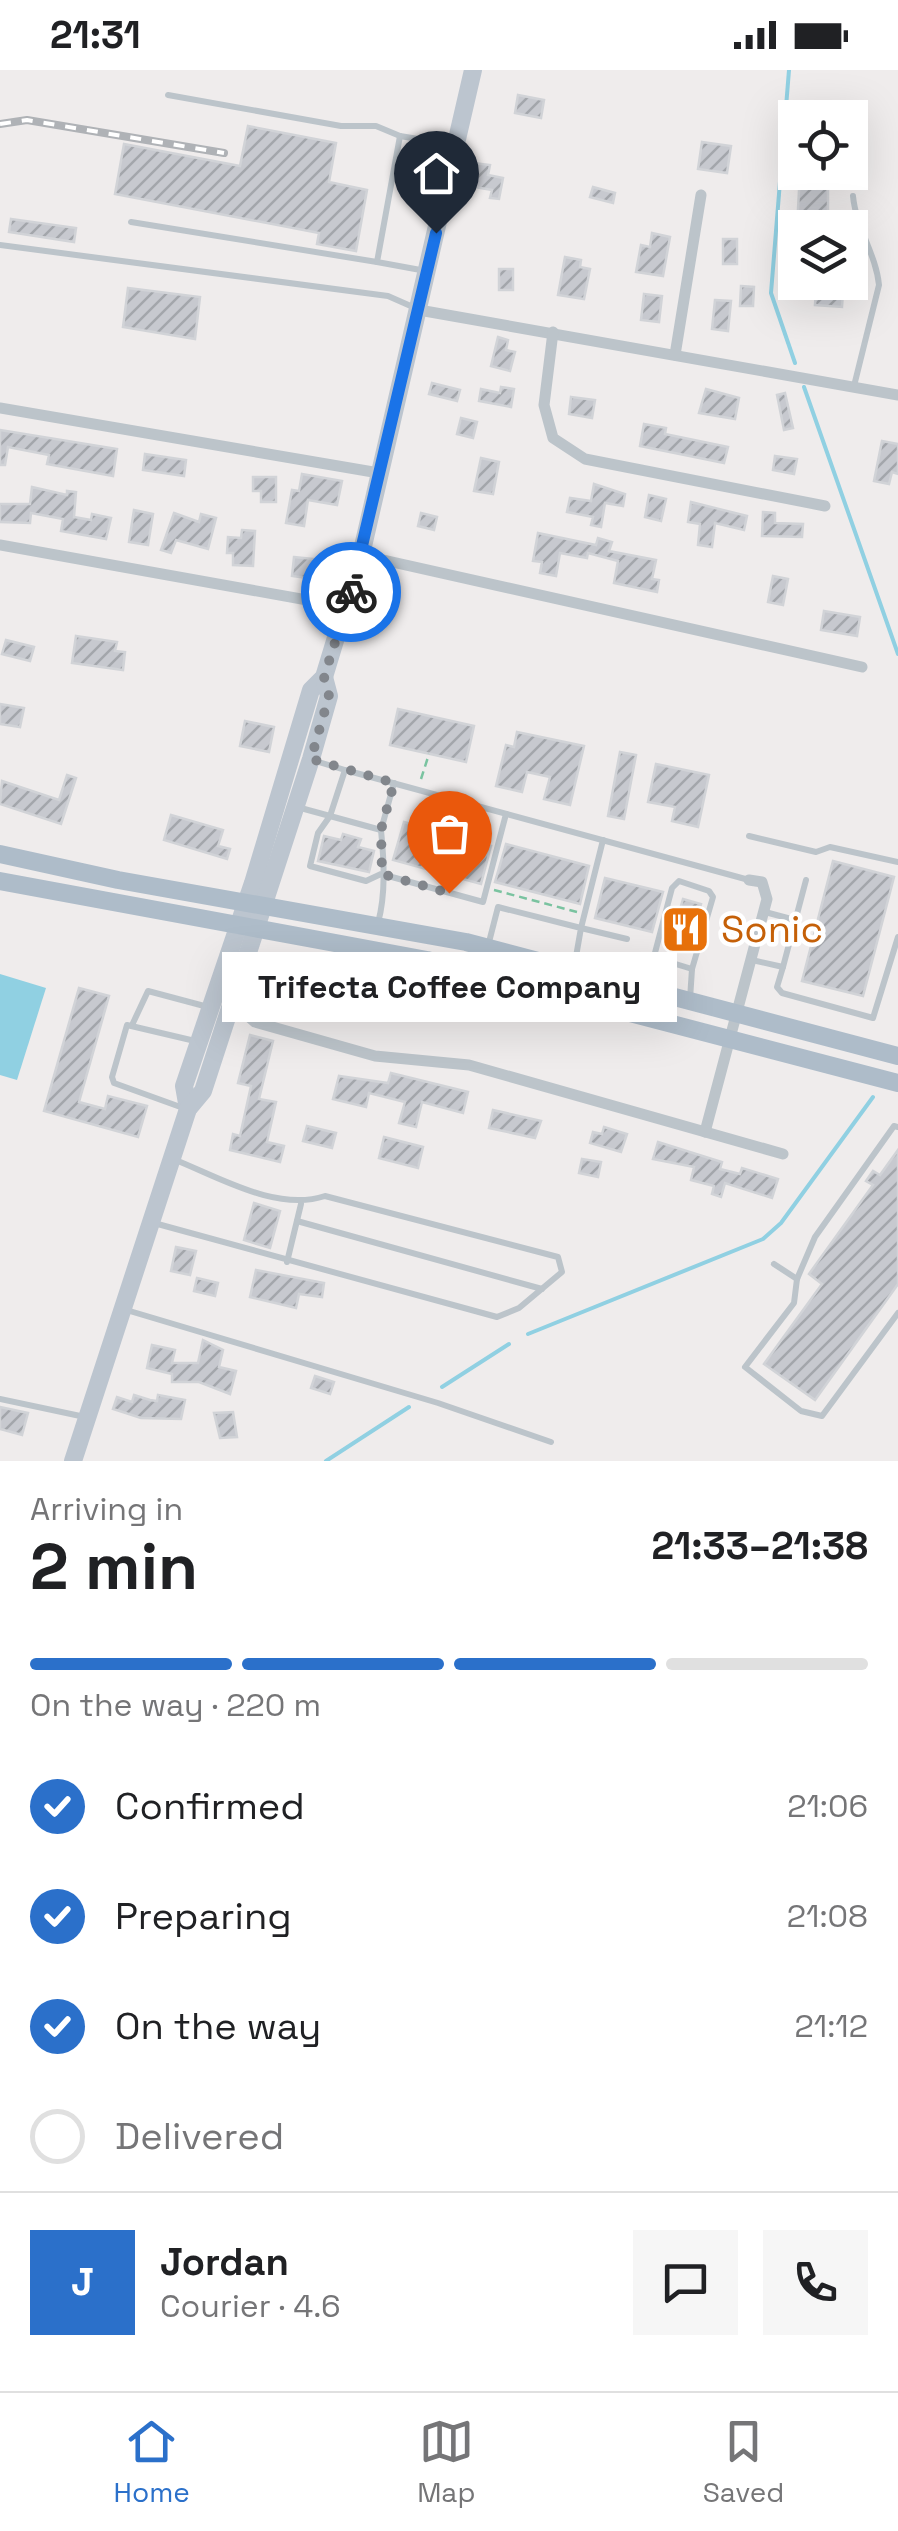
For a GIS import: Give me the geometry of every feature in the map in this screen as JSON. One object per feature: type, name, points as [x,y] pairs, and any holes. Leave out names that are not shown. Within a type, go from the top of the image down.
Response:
[{"type":"main road","points":[[0,854],[487,947],[898,1056]]},
{"type":"main road","points":[[0,882],[443,964],[898,1083]]},
{"type":"street","points":[[254,904],[310,690],[324,677],[361,555],[473,70]]},
{"type":"street","points":[[675,354],[701,195]]},
{"type":"street","points":[[419,310],[898,395]]},
{"type":"street","points":[[553,332],[544,405],[554,438],[585,459],[825,506]]},
{"type":"street","points":[[0,408],[380,473]]},
{"type":"street","points":[[0,545],[346,606]]},
{"type":"street","points":[[361,555],[862,668]]},
{"type":"street","points":[[188,1109],[184,1086],[210,1008],[297,807],[329,696],[324,677]]},
{"type":"street","points":[[704,1132],[768,900],[762,882],[749,880]]},
{"type":"street","points":[[73,1461],[188,1109],[203,1091],[231,1000],[245,928]]},
{"type":"street","points":[[231,1000],[255,1022],[375,1056],[469,1065],[783,1154]]},
{"type":"lane","points":[[168,95],[341,126],[376,126],[400,136],[456,146]]},
{"type":"lane","points":[[377,262],[400,136]]},
{"type":"lane","points":[[853,196],[858,226],[878,271],[879,285],[854,387]]},
{"type":"lane","points":[[131,222],[428,271]]},
{"type":"lane","points":[[0,246],[388,296],[419,310]]},
{"type":"lane","points":[[311,759],[749,880]]},
{"type":"lane","points":[[344,770],[330,816],[318,832],[310,866],[366,880],[382,874],[483,902],[506,814]]},
{"type":"lane","points":[[378,924],[383,903],[381,830],[394,783]]},
{"type":"lane","points":[[297,807],[381,830]]},
{"type":"lane","points":[[749,836],[816,852],[830,848],[898,862]]},
{"type":"lane","points":[[574,970],[603,840]]},
{"type":"lane","points":[[55,894],[61,868]]},
{"type":"lane","points":[[806,880],[777,987],[782,993],[873,1018],[898,937]]},
{"type":"lane","points":[[646,989],[672,888],[679,881],[694,884],[713,897],[692,969],[690,1000]]},
{"type":"lane","points":[[487,947],[498,907],[627,940]]},
{"type":"lane","points":[[765,912],[795,920]]},
{"type":"lane","points":[[652,957],[692,969]]},
{"type":"lane","points":[[752,960],[783,967]]},
{"type":"lane","points":[[133,1023],[148,991],[210,1008]]},
{"type":"lane","points":[[188,1109],[114,1083],[127,1025],[133,1023],[199,1042]]},
{"type":"lane","points":[[898,1127],[894,1126],[814,1237],[797,1279],[794,1303],[744,1367],[802,1411],[822,1416],[895,1324],[898,1313]]},
{"type":"lane","points":[[150,1222],[497,1316],[519,1308],[562,1272],[558,1257],[325,1196],[301,1204],[252,1190],[171,1158]]},
{"type":"lane","points":[[287,1262],[301,1204]]},
{"type":"lane","points":[[297,1221],[542,1288]]},
{"type":"lane","points":[[774,1264],[797,1279]]},
{"type":"lane","points":[[122,1309],[438,1403],[552,1442]]},
{"type":"lane","points":[[0,1399],[86,1418]]},
{"type":"path","points":[[421,781],[429,754]]},
{"type":"path","points":[[492,889],[577,912]]},
{"type":"water","points":[[0,974],[46,988],[17,1080],[0,1075]]},
{"type":"building","points":[[518,95],[544,100],[541,118],[515,113]]},
{"type":"building","points":[[248,126],[336,143],[329,182],[367,190],[356,251],[317,244],[319,233],[115,194],[124,144],[240,166]]},
{"type":"building","points":[[702,142],[731,146],[727,173],[698,169]]},
{"type":"building","points":[[474,163],[490,165],[488,175],[503,178],[499,199],[490,198],[492,190],[469,186]]},
{"type":"building","points":[[593,187],[615,193],[613,203],[590,197]]},
{"type":"building","points":[[799,190],[828,190],[828,210],[798,210]]},
{"type":"building","points":[[11,219],[76,228],[74,242],[9,232]]},
{"type":"building","points":[[652,233],[670,237],[663,276],[636,272],[641,245],[650,247]]},
{"type":"building","points":[[723,239],[737,239],[737,264],[723,264]]},
{"type":"building","points":[[565,257],[581,260],[580,267],[590,269],[584,299],[558,295]]},
{"type":"building","points":[[499,269],[513,269],[513,290],[499,290]]},
{"type":"building","points":[[741,286],[754,287],[753,306],[740,306]]},
{"type":"building","points":[[128,288],[200,297],[195,339],[123,327]]},
{"type":"building","points":[[644,294],[662,296],[659,322],[641,320]]},
{"type":"building","points":[[715,300],[731,301],[728,331],[712,329]]},
{"type":"building","points":[[815,300],[842,300],[842,307],[815,305]]},
{"type":"building","points":[[498,337],[508,340],[506,350],[515,352],[510,371],[491,366]]},
{"type":"building","points":[[432,383],[460,390],[457,401],[429,394]]},
{"type":"building","points":[[501,387],[514,389],[511,407],[479,401],[481,389],[500,393]]},
{"type":"building","points":[[706,389],[739,398],[735,419],[699,413]]},
{"type":"building","points":[[785,393],[793,428],[784,430],[777,395]]},
{"type":"building","points":[[571,397],[595,400],[592,418],[569,414]]},
{"type":"building","points":[[461,418],[477,422],[473,438],[457,434]]},
{"type":"building","points":[[644,424],[666,428],[665,434],[728,447],[724,463],[640,446]]},
{"type":"building","points":[[0,430],[117,449],[113,476],[47,464],[49,455],[8,447],[5,465],[0,465]]},
{"type":"building","points":[[882,441],[898,444],[898,474],[892,472],[889,484],[874,481]]},
{"type":"building","points":[[145,454],[186,460],[184,476],[143,470]]},
{"type":"building","points":[[775,456],[797,459],[794,474],[773,470]]},
{"type":"building","points":[[481,458],[499,462],[493,494],[474,491]]},
{"type":"building","points":[[302,474],[342,481],[337,505],[308,500],[304,526],[286,523],[292,490],[299,491]]},
{"type":"building","points":[[253,477],[276,477],[276,502],[261,502],[261,491],[253,491]]},
{"type":"building","points":[[594,484],[625,494],[623,506],[605,503],[601,527],[591,525],[593,517],[567,512],[570,498],[591,501]]},
{"type":"building","points":[[32,487],[67,495],[67,491],[76,492],[74,517],[91,520],[92,514],[111,518],[106,539],[61,531],[63,519],[31,513],[30,523],[0,522],[0,504],[30,504]]},
{"type":"building","points":[[649,495],[666,499],[661,521],[645,517]]},
{"type":"building","points":[[691,502],[747,516],[744,530],[715,523],[712,547],[698,545],[700,524],[688,522]]},
{"type":"building","points":[[134,510],[153,514],[148,545],[129,542]]},
{"type":"building","points":[[763,512],[775,513],[775,523],[803,524],[802,537],[762,536]]},
{"type":"building","points":[[174,513],[199,522],[201,514],[216,518],[208,549],[176,540],[171,553],[161,550]]},
{"type":"building","points":[[421,513],[437,517],[434,530],[418,526]]},
{"type":"building","points":[[242,530],[255,531],[253,566],[233,565],[233,553],[227,553],[228,537],[241,538]]},
{"type":"building","points":[[538,533],[596,545],[598,538],[612,542],[609,551],[656,560],[652,579],[659,580],[657,592],[614,583],[618,561],[588,553],[587,558],[560,553],[556,576],[540,573],[542,562],[533,561]]},
{"type":"building","points":[[294,557],[324,560],[321,586],[306,585],[307,578],[292,576]]},
{"type":"building","points":[[773,576],[788,579],[783,605],[768,602]]},
{"type":"building","points":[[824,611],[860,617],[857,636],[821,630]]},
{"type":"building","points":[[76,636],[117,642],[115,651],[125,652],[123,670],[72,663]]},
{"type":"building","points":[[6,640],[34,647],[30,661],[2,654]]},
{"type":"building","points":[[0,704],[24,708],[20,727],[0,724]]},
{"type":"building","points":[[398,709],[474,726],[466,762],[390,745]]},
{"type":"building","points":[[245,721],[274,727],[269,752],[240,746]]},
{"type":"building","points":[[517,732],[584,746],[570,805],[544,799],[550,777],[527,772],[522,792],[496,786],[506,745],[514,747]]},
{"type":"building","points":[[620,752],[636,755],[624,819],[608,816]]},
{"type":"building","points":[[656,764],[709,775],[698,827],[672,821],[675,807],[648,802]]},
{"type":"building","points":[[67,775],[76,778],[61,824],[0,804],[2,781],[59,800]]},
{"type":"building","points":[[171,815],[223,830],[218,846],[230,849],[227,859],[164,840]]},
{"type":"building","points":[[404,822],[491,846],[481,884],[393,860]]},
{"type":"building","points":[[343,834],[361,839],[358,847],[374,851],[369,872],[318,861],[324,836],[341,840]]},
{"type":"building","points":[[506,844],[589,866],[580,904],[495,882]]},
{"type":"building","points":[[833,861],[894,877],[863,996],[802,981]]},
{"type":"building","points":[[605,878],[663,892],[652,932],[595,918]]},
{"type":"building","points":[[683,899],[701,904],[688,949],[670,944]]},
{"type":"building","points":[[79,988],[109,996],[79,1102],[105,1109],[108,1096],[147,1106],[138,1137],[44,1111]]},
{"type":"building","points":[[250,1035],[273,1041],[259,1099],[276,1102],[267,1142],[284,1146],[280,1162],[230,1150],[233,1134],[240,1136],[251,1086],[238,1083]]},
{"type":"building","points":[[391,1073],[468,1092],[463,1113],[422,1102],[416,1127],[399,1123],[405,1102],[369,1093],[366,1107],[333,1099],[339,1076],[388,1083]]},
{"type":"building","points":[[493,1110],[541,1121],[535,1138],[489,1128]]},
{"type":"building","points":[[307,1126],[336,1133],[332,1148],[303,1141]]},
{"type":"building","points":[[604,1127],[627,1134],[621,1152],[590,1143],[593,1132],[602,1134]]},
{"type":"building","points":[[384,1137],[423,1147],[418,1168],[379,1158]]},
{"type":"building","points":[[658,1142],[722,1162],[720,1169],[740,1174],[742,1168],[778,1179],[772,1198],[725,1183],[721,1197],[712,1194],[714,1186],[691,1180],[694,1167],[653,1159]]},
{"type":"building","points":[[898,1150],[898,1284],[815,1400],[764,1364],[822,1284],[809,1274],[873,1185],[866,1181],[873,1171],[880,1175]]},
{"type":"building","points":[[582,1159],[601,1162],[598,1177],[579,1173]]},
{"type":"building","points":[[254,1203],[280,1211],[270,1248],[244,1240]]},
{"type":"building","points":[[176,1247],[196,1251],[190,1275],[171,1271]]},
{"type":"building","points":[[256,1270],[324,1283],[322,1297],[299,1294],[296,1308],[250,1297]]},
{"type":"building","points":[[197,1278],[218,1283],[215,1296],[194,1291]]},
{"type":"building","points":[[203,1340],[223,1350],[219,1367],[236,1371],[230,1394],[199,1382],[172,1382],[172,1374],[147,1368],[152,1345],[175,1350],[172,1363],[198,1363]]},
{"type":"building","points":[[315,1376],[334,1382],[330,1394],[311,1388]]},
{"type":"building","points":[[134,1395],[157,1401],[158,1395],[185,1400],[181,1419],[141,1418],[113,1409],[117,1397],[132,1402]]},
{"type":"building","points":[[0,1407],[28,1413],[22,1435],[0,1429]]},
{"type":"building","points":[[233,1412],[237,1437],[220,1438],[214,1413]]},
{"type":"waterway","points":[[789,70],[771,293],[795,363]]},
{"type":"waterway","points":[[804,387],[898,654]]},
{"type":"waterway","points":[[528,1334],[763,1239],[781,1223],[873,1097]]},
{"type":"waterway","points":[[442,1387],[509,1344]]},
{"type":"waterway","points":[[326,1461],[409,1407]]},
{"type":"railway","points":[[0,124],[27,120],[224,153]]},
{"type":"way so far","points":[[351,592],[324,677],[329,696],[311,759],[394,783],[381,830],[382,874],[449,893]]},
{"type":"place","name":"Trifecta Coffee Company","points":[[449,893]]},
{"type":"place","name":"Sonic","points":[[686,929]]},
{"type":"route","points":[[351,592],[436,233]]}]
